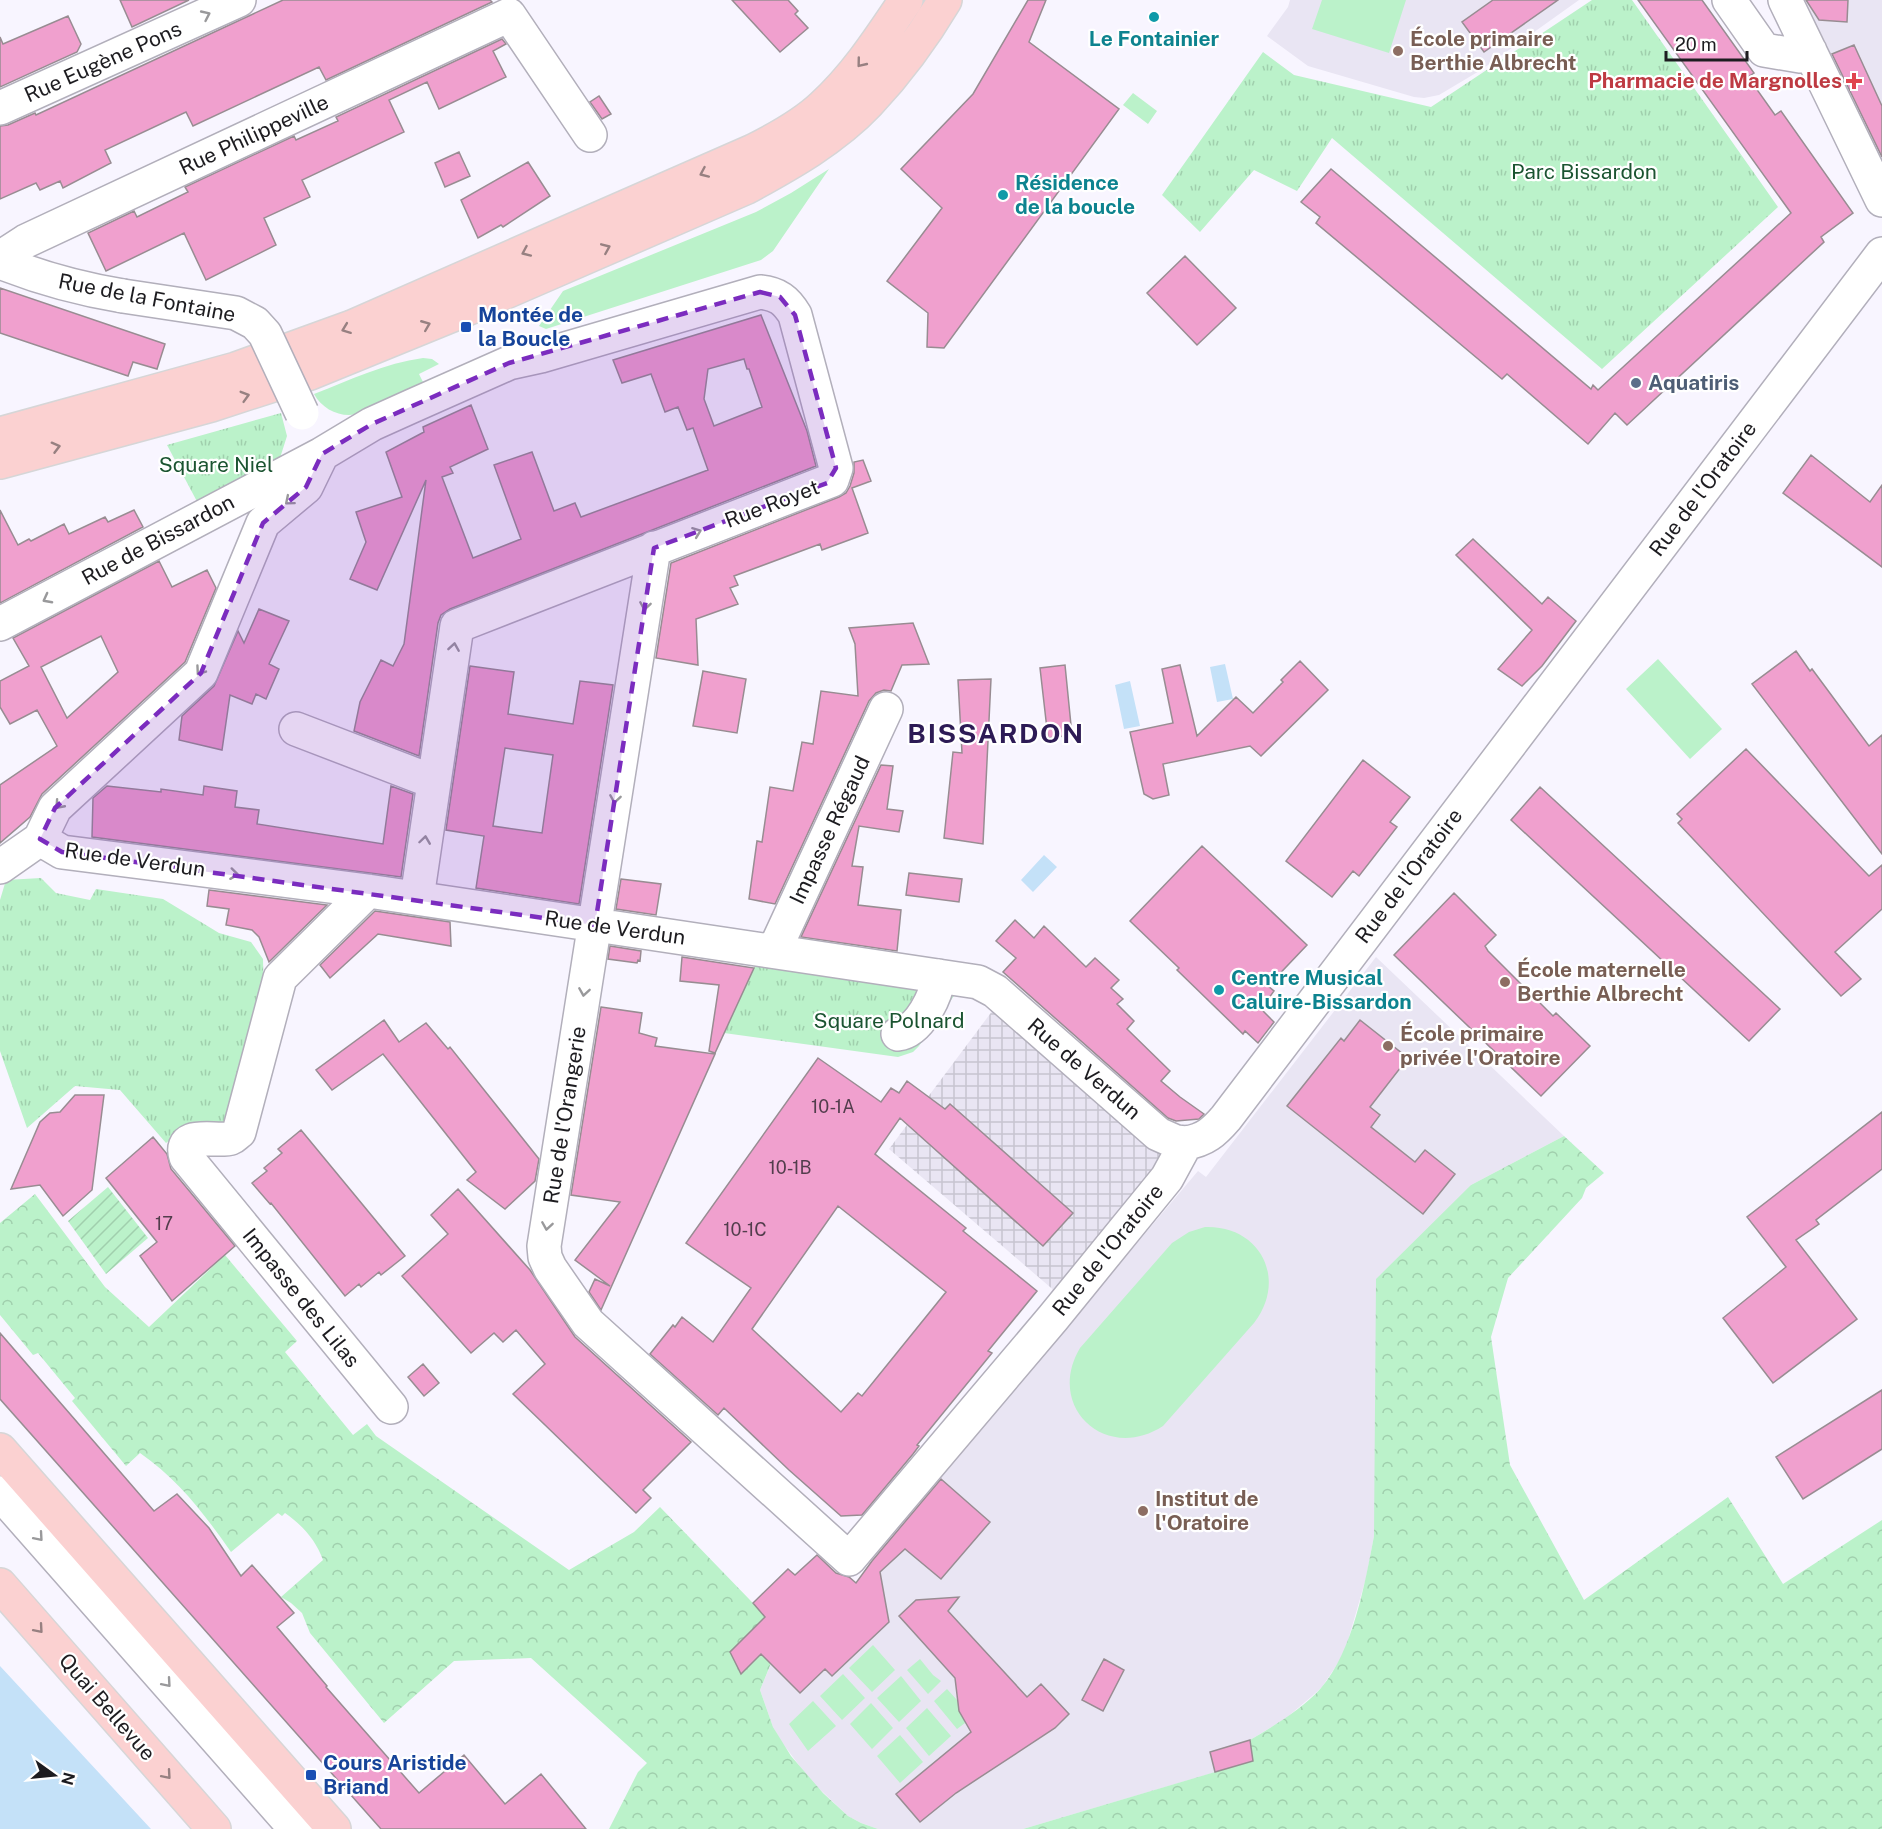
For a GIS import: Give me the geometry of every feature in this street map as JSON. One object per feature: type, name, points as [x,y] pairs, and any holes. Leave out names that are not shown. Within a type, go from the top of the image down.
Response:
[{"type":"main road","points":[[0,462],[211,405],[310,374],[747,187],[789,164],[817,145],[866,105],[928,28],[945,0]]},
{"type":"main road","points":[[0,434],[236,369],[352,327],[753,152],[782,136],[822,108],[864,60],[901,5]]},
{"type":"main road","points":[[0,1450],[324,1818]]},
{"type":"main road","name":"Quai Bellevue","points":[[0,1585],[214,1829]]},
{"type":"street","name":"Rue Eugène Pons","points":[[0,108],[239,0]]},
{"type":"street","points":[[1729,0],[1764,50],[1800,56],[1810,51]]},
{"type":"street","points":[[1785,0],[1882,200]]},
{"type":"street","name":"Rue Philippeville","points":[[0,260],[26,241],[509,15],[590,135]]},
{"type":"street","name":"Rue de l'Oratoire","points":[[849,1559],[1046,1326],[1167,1178],[1186,1143],[1200,1141],[1212,1134],[1226,1118],[1882,254]]},
{"type":"street","name":"Rue de la Fontaine","points":[[0,260],[31,274],[74,287],[236,313],[255,323],[265,334],[322,454]]},
{"type":"street","name":"Rue Royet","points":[[412,406],[509,363],[541,356],[760,292],[780,297],[789,304],[795,315],[836,468],[832,480],[827,483],[457,626],[417,898]]},
{"type":"street","name":"Rue de Bissardon","points":[[0,624],[322,454],[372,424],[412,406]]},
{"type":"street","points":[[40,839],[54,808],[201,673],[263,522],[306,487],[322,454]]},
{"type":"street","name":"Rue de l'Orangerie","points":[[654,549],[544,1246],[545,1257],[550,1268],[588,1323],[849,1559]]},
{"type":"street","name":"Impasse Régaud","points":[[774,951],[886,710]]},
{"type":"street","points":[[296,729],[434,782]]},
{"type":"street","name":"Rue de Verdun","points":[[0,867],[40,839],[62,852],[368,891],[978,982],[996,991],[1158,1134],[1176,1142],[1186,1143]]},
{"type":"street","name":"Impasse des Lilas","points":[[368,891],[280,978],[239,1132],[230,1138],[193,1139],[186,1143],[183,1150],[186,1157],[391,1407]]},
{"type":"street","points":[[898,1034],[904,1033],[923,1017],[937,989],[939,976]]},
{"type":"street","points":[[0,1493],[294,1827],[324,1818]]},
{"type":"highlighted area","points":[[760,292],[780,297],[795,315],[836,468],[827,483],[654,548],[595,925],[62,852],[40,839],[55,808],[201,673],[263,523],[306,487],[322,454],[372,424],[509,363]]},
{"type":"shaded area","name":"École primaire Berthie Albrecht","points":[[1290,0],[1579,0],[1481,70],[1439,95],[1424,98],[1308,66],[1267,36],[1288,7]]},
{"type":"shaded area","points":[[1799,0],[1882,0],[1882,169]]},
{"type":"shaded area","name":"Institut de l'Oratoire","points":[[1376,957],[1564,1136],[1471,1185],[1374,1536],[1366,1578],[1345,1651],[1338,1663],[1322,1687],[1311,1697],[1285,1719],[1250,1740],[1253,1761],[1023,1829],[878,1829],[848,1816],[810,1780],[773,1727],[760,1690],[771,1664],[855,1584],[939,1477],[1198,1171],[1206,1177]]},
{"type":"shaded area","points":[[993,1010],[1167,1157],[1057,1293],[889,1149]]},
{"type":"green space","points":[[1322,0],[1406,0],[1389,53],[1312,29]]},
{"type":"green space","name":"Parc Bissardon","points":[[1592,0],[1632,0],[1778,207],[1602,369],[1332,138],[1297,191],[1254,170],[1200,232],[1162,195],[1263,52],[1294,75],[1431,107]]},
{"type":"green space","points":[[1133,93],[1157,111],[1148,124],[1123,105]]},
{"type":"green space","points":[[829,169],[773,251],[761,260],[546,329],[539,326],[563,291],[756,212]]},
{"type":"green space","points":[[423,358],[432,359],[439,364],[419,374],[424,384],[356,414],[339,414],[324,406],[314,394],[381,368]]},
{"type":"green space","name":"Square Niel","points":[[281,413],[287,436],[280,458],[201,509],[167,445]]},
{"type":"green space","points":[[1658,659],[1722,729],[1690,759],[1626,689]]},
{"type":"green space","points":[[41,878],[56,893],[90,900],[96,889],[163,899],[219,933],[251,942],[263,959],[264,1004],[234,1122],[190,1125],[166,1143],[120,1090],[75,1086],[27,1128],[0,1051],[0,900],[6,880]]},
{"type":"green space","name":"Square Polnard","points":[[755,965],[956,993],[919,1046],[913,1052],[898,1057],[724,1033]]},
{"type":"green space","points":[[1564,1136],[1604,1173],[1586,1188],[1582,1198],[1508,1278],[1491,1337],[1510,1465],[1584,1600],[1728,1497],[1783,1584],[1882,1520],[1882,1829],[1023,1829],[1252,1761],[1250,1740],[1296,1710],[1321,1688],[1342,1655],[1356,1616],[1374,1536],[1376,1279],[1471,1185]]},
{"type":"green space","points":[[108,1187],[148,1238],[106,1274],[68,1221]]},
{"type":"green space","points":[[35,1194],[105,1287],[149,1327],[225,1255],[297,1341],[285,1352],[353,1435],[367,1424],[376,1436],[569,1570],[634,1532],[660,1507],[783,1634],[760,1690],[773,1727],[791,1756],[823,1793],[848,1816],[878,1829],[609,1829],[638,1772],[647,1763],[531,1658],[454,1661],[384,1723],[310,1633],[302,1613],[281,1597],[323,1560],[303,1528],[285,1513],[282,1516],[278,1513],[231,1552],[179,1486],[154,1463],[140,1453],[126,1466],[72,1401],[75,1398],[38,1353],[33,1355],[0,1315],[0,1223]]},
{"type":"green space","points":[[1205,1227],[1224,1229],[1241,1235],[1254,1245],[1263,1258],[1268,1273],[1268,1289],[1264,1306],[1254,1323],[1163,1426],[1142,1436],[1121,1438],[1102,1433],[1087,1423],[1076,1408],[1070,1390],[1071,1370],[1080,1348],[1172,1243],[1189,1232]]},
{"type":"green space","points":[[873,1645],[895,1670],[872,1692],[849,1668]]},
{"type":"green space","points":[[920,1659],[941,1681],[928,1694],[907,1670]]},
{"type":"green space","points":[[843,1674],[865,1698],[842,1720],[820,1696]]},
{"type":"green space","points":[[901,1676],[921,1701],[899,1722],[877,1698]]},
{"type":"green space","points":[[947,1689],[957,1700],[965,1723],[957,1729],[934,1701]]},
{"type":"green space","points":[[813,1701],[836,1726],[808,1751],[789,1724]]},
{"type":"green space","points":[[871,1703],[893,1728],[872,1749],[850,1724]]},
{"type":"green space","points":[[927,1708],[951,1736],[929,1756],[906,1728]]},
{"type":"green space","points":[[900,1735],[923,1762],[900,1783],[877,1756]]},
{"type":"water","points":[[1225,664],[1233,699],[1217,702],[1210,667]]},
{"type":"water","points":[[1130,681],[1140,726],[1124,729],[1115,685]]},
{"type":"water","points":[[1044,855],[1057,867],[1033,892],[1021,880]]},
{"type":"water","points":[[0,1666],[151,1829],[0,1829]]},
{"type":"building","points":[[120,0],[189,0],[132,27]]},
{"type":"building","points":[[283,0],[490,0],[492,2],[326,80],[319,67],[193,126],[186,112],[105,150],[111,163],[63,188],[60,181],[40,190],[36,183],[0,199],[0,126],[8,125],[35,113],[36,115]]},
{"type":"building","points":[[732,0],[788,0],[798,11],[795,14],[808,28],[780,52]]},
{"type":"building","points":[[1028,0],[1046,0],[1029,42],[1119,109],[944,348],[927,347],[928,313],[887,281],[942,208],[901,169],[973,94]]},
{"type":"building","points":[[1493,0],[1558,0],[1484,52],[1462,22]]},
{"type":"building","points":[[1638,0],[1702,0],[1754,73],[1748,77],[1775,115],[1781,111],[1853,213],[1821,237],[1824,242],[1627,425],[1615,413],[1588,444],[1507,374],[1502,379],[1316,223],[1320,217],[1301,202],[1331,169],[1591,389],[1593,385],[1598,390],[1791,213]]},
{"type":"building","points":[[1806,0],[1848,0],[1847,22],[1819,20]]},
{"type":"building","points":[[68,16],[81,44],[77,52],[0,87],[0,37],[3,44]]},
{"type":"building","points":[[502,39],[506,44],[493,51],[506,77],[439,109],[427,82],[389,100],[404,132],[302,180],[310,197],[264,218],[276,245],[206,280],[184,233],[106,271],[88,233],[134,211],[137,217],[188,192],[185,187],[294,136],[296,140],[338,121],[336,117]]},
{"type":"building","name":"Pharmacie de Margnolles","points":[[1854,45],[1882,106],[1882,157],[1832,54]]},
{"type":"building","points":[[599,96],[611,114],[602,119],[590,102]]},
{"type":"building","points":[[459,152],[470,176],[445,187],[435,163]]},
{"type":"building","points":[[528,162],[550,196],[503,227],[501,225],[478,238],[461,200]]},
{"type":"building","points":[[1185,256],[1236,308],[1197,345],[1147,293]]},
{"type":"building","points":[[0,288],[165,344],[157,369],[133,362],[128,376],[0,333]]},
{"type":"building","points":[[761,315],[807,431],[816,466],[450,609],[441,615],[438,623],[419,756],[354,731],[360,702],[381,660],[393,666],[404,644],[426,480],[377,590],[350,579],[366,542],[356,512],[402,497],[386,452],[424,432],[423,427],[471,405],[488,449],[450,467],[453,473],[442,477],[473,558],[521,539],[494,465],[532,452],[554,511],[575,503],[581,517],[708,470],[693,428],[687,430],[678,407],[665,412],[651,374],[622,383],[613,360]],"holes":[[[744,359],[749,369],[762,407],[714,426],[704,399],[708,369]]]},
{"type":"building","points":[[1811,455],[1870,502],[1882,485],[1882,567],[1783,493]]},
{"type":"building","points":[[863,460],[871,481],[852,488],[868,533],[822,550],[820,544],[734,576],[738,585],[730,588],[738,604],[696,619],[698,665],[656,658],[671,563],[839,497],[846,493],[850,486],[854,473],[854,462]]},
{"type":"building","points":[[0,510],[18,545],[64,524],[69,534],[105,517],[108,522],[134,510],[143,527],[0,603]]},
{"type":"building","points":[[1473,539],[1542,604],[1548,597],[1576,621],[1542,666],[1522,686],[1498,669],[1532,630],[1456,555]]},
{"type":"building","points":[[159,561],[172,587],[207,570],[216,588],[185,662],[42,794],[30,817],[0,843],[0,785],[57,746],[37,710],[10,724],[0,707],[0,681],[29,666],[13,638]],"holes":[[[101,636],[118,672],[67,718],[41,667]]]},
{"type":"building","points":[[259,609],[289,621],[269,664],[279,669],[266,699],[256,694],[252,704],[230,695],[222,750],[179,740],[182,716],[214,686],[238,631],[244,643]]},
{"type":"building","points":[[913,623],[929,664],[902,665],[891,691],[884,690],[876,693],[869,701],[775,904],[749,899],[757,841],[762,842],[770,787],[793,791],[802,742],[813,744],[821,691],[858,696],[855,644],[849,628]]},
{"type":"building","points":[[1796,651],[1869,746],[1882,735],[1882,854],[1752,684]]},
{"type":"building","points":[[1300,661],[1328,690],[1261,756],[1250,746],[1163,764],[1169,795],[1153,799],[1144,794],[1130,732],[1173,723],[1162,669],[1180,665],[1197,736],[1236,697],[1253,713]]},
{"type":"building","points":[[1065,665],[1072,735],[1048,738],[1040,668]]},
{"type":"building","points":[[470,666],[514,672],[508,714],[573,724],[580,681],[613,685],[579,904],[476,888],[484,836],[446,830]],"holes":[[[505,748],[553,755],[542,833],[493,826]]]},
{"type":"building","points":[[703,671],[746,679],[737,733],[693,726]]},
{"type":"building","points":[[991,679],[983,844],[944,838],[953,752],[962,753],[958,680]]},
{"type":"building","points":[[1746,749],[1869,876],[1882,865],[1882,909],[1835,952],[1861,979],[1841,996],[1678,823],[1682,819],[1677,814]]},
{"type":"building","points":[[1363,760],[1410,797],[1390,822],[1397,827],[1359,876],[1353,871],[1332,897],[1286,861]]},
{"type":"building","points":[[881,765],[893,766],[887,809],[903,811],[899,832],[859,826],[852,866],[863,867],[858,905],[901,910],[897,951],[801,937]]},
{"type":"building","points":[[107,786],[161,792],[161,789],[203,795],[204,786],[237,791],[235,807],[259,810],[257,824],[383,844],[391,786],[413,794],[401,877],[92,837],[93,798]]},
{"type":"building","points":[[1540,787],[1780,1009],[1749,1041],[1511,820]]},
{"type":"building","points":[[1202,846],[1307,945],[1268,986],[1274,991],[1261,1009],[1274,1022],[1258,1043],[1245,1031],[1243,1034],[1130,921]]},
{"type":"building","points":[[909,873],[962,879],[959,902],[906,895]]},
{"type":"building","points":[[621,879],[661,884],[656,915],[616,909]]},
{"type":"building","points":[[209,890],[327,905],[269,962],[259,937],[252,930],[226,925],[229,909],[207,906]]},
{"type":"building","points":[[1454,893],[1496,935],[1485,946],[1488,951],[1553,1016],[1556,1013],[1590,1046],[1541,1096],[1394,955]]},
{"type":"building","points":[[375,911],[450,922],[451,946],[378,934],[330,978],[320,965]]},
{"type":"building","points":[[1015,920],[1034,938],[1044,926],[1086,967],[1095,958],[1119,980],[1111,988],[1123,999],[1117,1004],[1134,1021],[1127,1029],[1170,1071],[1161,1081],[1204,1114],[1199,1119],[1176,1121],[1168,1118],[1003,972],[1016,958],[996,941]]},
{"type":"building","points":[[610,946],[641,951],[640,961],[638,960],[637,963],[608,959]]},
{"type":"building","points":[[682,957],[754,968],[715,1053],[709,1051],[719,985],[680,981]]},
{"type":"building","points":[[601,1007],[642,1013],[639,1033],[657,1038],[655,1046],[715,1054],[601,1310],[589,1292],[595,1279],[610,1286],[575,1260],[620,1202],[571,1195]]},
{"type":"building","points":[[384,1020],[399,1042],[426,1023],[448,1049],[450,1047],[539,1159],[535,1181],[505,1209],[467,1180],[476,1172],[383,1054],[332,1090],[316,1070]]},
{"type":"building","points":[[1360,1020],[1408,1058],[1370,1107],[1380,1115],[1371,1127],[1415,1162],[1425,1150],[1455,1174],[1423,1214],[1287,1106],[1341,1038],[1344,1041]]},
{"type":"building","points":[[818,1058],[881,1102],[891,1088],[899,1093],[907,1081],[945,1109],[950,1104],[1073,1213],[1043,1246],[900,1118],[875,1154],[966,1228],[963,1231],[1037,1291],[988,1351],[992,1353],[862,1515],[841,1516],[724,1408],[718,1415],[650,1354],[682,1317],[713,1342],[751,1288],[686,1243]],"holes":[[[838,1206],[946,1292],[862,1396],[858,1393],[841,1412],[752,1329]]]},
{"type":"building","points":[[75,1095],[104,1095],[92,1190],[63,1216],[40,1185],[11,1189],[40,1122],[50,1113],[60,1112]]},
{"type":"building","points":[[1882,1112],[1882,1169],[1816,1220],[1819,1224],[1796,1240],[1857,1319],[1773,1383],[1723,1318],[1786,1267],[1747,1217]]},
{"type":"building","points":[[301,1130],[405,1256],[381,1275],[379,1272],[361,1287],[359,1284],[345,1296],[271,1203],[252,1183],[267,1171],[264,1168],[282,1153],[278,1149]]},
{"type":"building","points":[[153,1137],[167,1154],[171,1169],[235,1246],[172,1301],[140,1256],[157,1242],[106,1178]]},
{"type":"building","points":[[458,1189],[530,1270],[575,1337],[691,1442],[643,1490],[651,1498],[636,1513],[513,1394],[545,1364],[516,1330],[503,1342],[494,1333],[471,1353],[402,1276],[448,1234],[431,1215]]},
{"type":"building","points":[[0,1333],[154,1511],[177,1494],[209,1528],[241,1576],[252,1565],[294,1613],[277,1627],[419,1793],[464,1755],[505,1804],[541,1774],[586,1829],[381,1829],[0,1399]]},
{"type":"building","points":[[423,1364],[439,1383],[424,1396],[408,1377]]},
{"type":"building","points":[[1882,1390],[1882,1449],[1803,1499],[1776,1457]]},
{"type":"building","points":[[941,1479],[990,1522],[941,1579],[905,1549],[880,1572],[889,1622],[832,1676],[825,1669],[800,1693],[761,1654],[741,1674],[730,1652],[765,1617],[753,1603],[788,1569],[795,1575],[817,1555],[836,1573],[849,1577],[856,1583]]},
{"type":"building","points":[[959,1597],[948,1611],[1027,1697],[1041,1684],[1069,1714],[1055,1728],[956,1793],[920,1822],[896,1794],[971,1732],[959,1711],[955,1678],[899,1616],[916,1600]]},
{"type":"building","points":[[1104,1659],[1124,1670],[1103,1711],[1082,1700]]},
{"type":"building","points":[[1250,1740],[1253,1761],[1215,1772],[1210,1752]]},
{"type":"place","name":"Le Fontainier","points":[[1154,17]]},
{"type":"place","name":"École primaire Berthie Albrecht","points":[[1398,51]]},
{"type":"place","name":"Pharmacie de Margnolles","points":[[1854,81]]},
{"type":"place","name":"Résidence de la boucle","points":[[1003,195]]},
{"type":"place","name":"Montée de la Boucle","points":[[466,327]]},
{"type":"place","name":"Aquatiris","points":[[1636,383]]},
{"type":"place","name":"École maternelle Berthie Albrecht","points":[[1505,982]]},
{"type":"place","name":"Centre Musical Caluire-Bissardon","points":[[1219,990]]},
{"type":"place","name":"École primaire privée l'Oratoire","points":[[1388,1046]]},
{"type":"place","name":"Institut de l'Oratoire","points":[[1143,1511]]},
{"type":"place","name":"Cours Aristide Briand","points":[[311,1775]]},
{"type":"district","name":"BISSARDON","points":[[996,734]]}]
